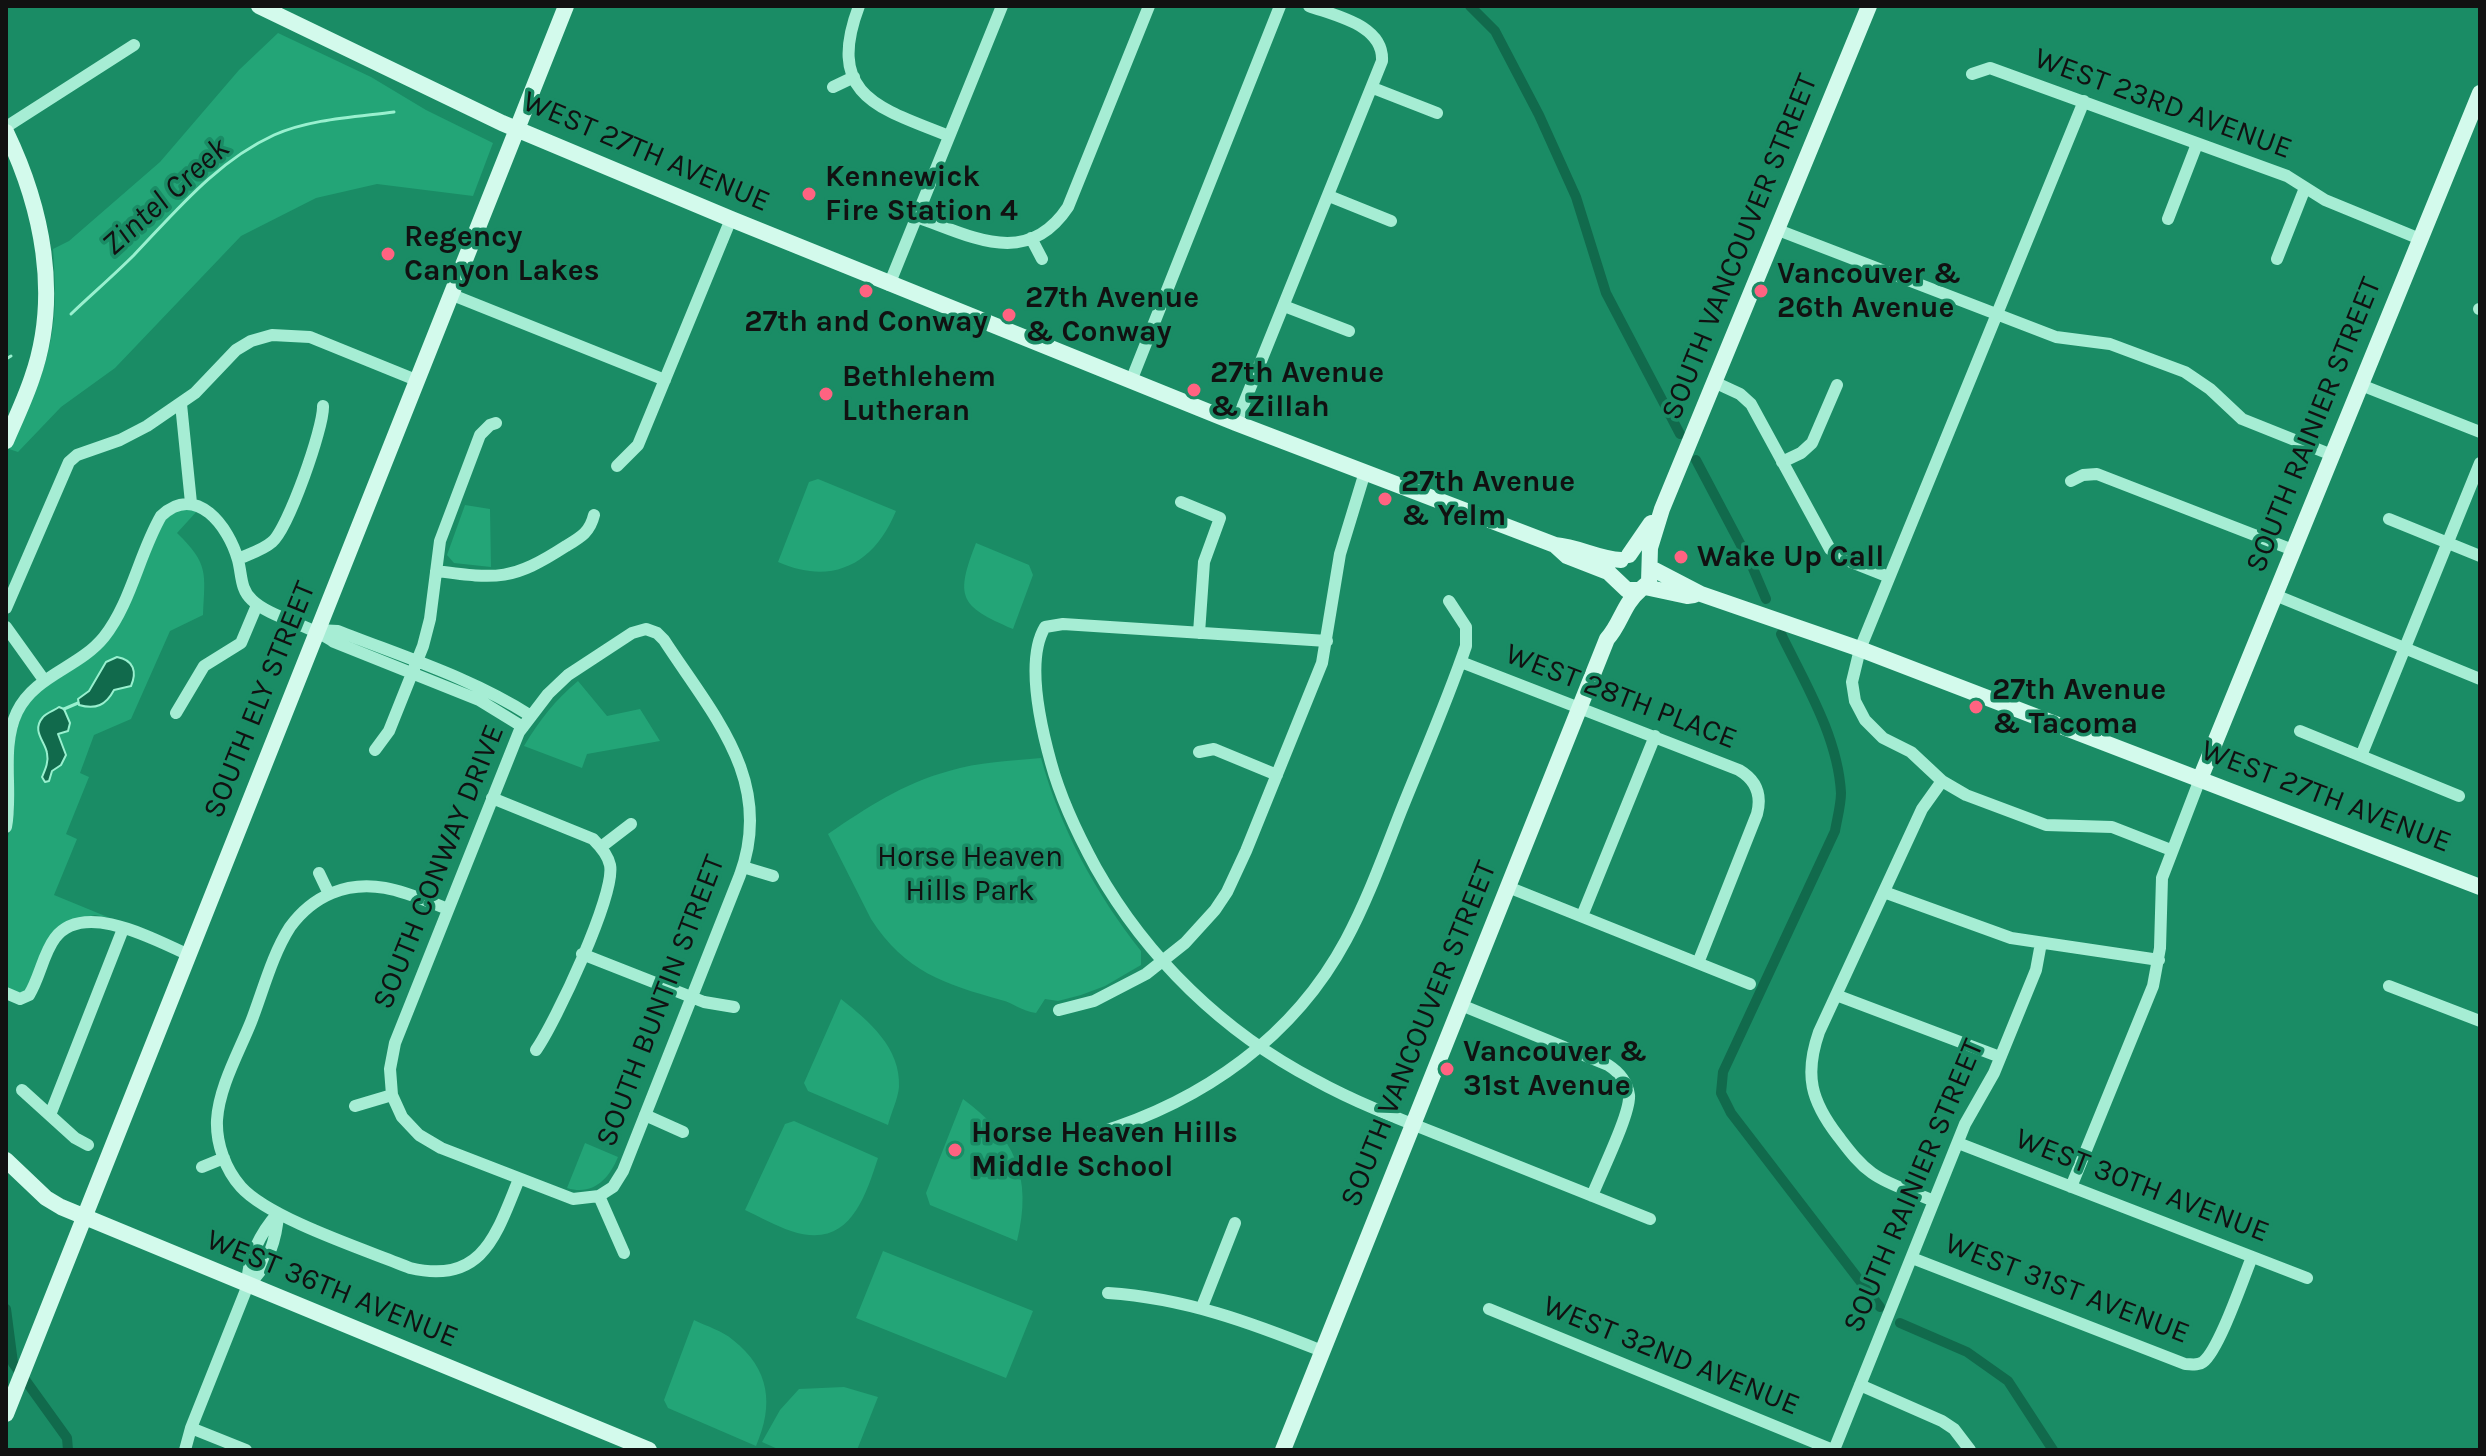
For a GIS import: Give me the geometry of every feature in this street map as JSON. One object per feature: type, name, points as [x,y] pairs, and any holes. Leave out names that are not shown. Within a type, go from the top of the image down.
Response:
[{"type":"street","name":"WEST 27TH AVENUE","points":[[259,6],[516,128],[889,285],[1236,423],[1555,545],[1576,547],[1608,559],[1641,557],[1650,566],[1701,594],[1860,649],[2480,887]]},
{"type":"street","name":"SOUTH ELY STREET","points":[[6,1414],[566,6]]},
{"type":"street","points":[[859,6],[847,44],[847,59],[854,77],[871,101],[883,110],[949,136]]},
{"type":"street","points":[[889,285],[1002,6]]},
{"type":"street","points":[[917,217],[992,243],[1014,243],[1031,238],[1059,220],[1068,207],[1149,6]]},
{"type":"street","points":[[1131,381],[1280,6]]},
{"type":"street","points":[[1236,423],[1373,88],[1382,53],[1373,35],[1362,27],[1309,6]]},
{"type":"street","name":"SOUTH VANCOUVER STREET","points":[[1650,566],[1650,548],[1662,509],[1869,6]]},
{"type":"street","points":[[6,441],[33,375],[44,317],[46,280],[37,210],[6,129],[134,45]]},
{"type":"street","name":"WEST 23RD AVENUE","points":[[1972,74],[1990,68],[2084,101],[2287,176],[2325,200],[2420,239]]},
{"type":"street","points":[[833,87],[854,77]]},
{"type":"street","points":[[1373,88],[1437,113]]},
{"type":"street","name":"SOUTH RAINIER STREET","points":[[2200,779],[2480,93]]},
{"type":"street","points":[[2084,101],[1860,649],[1852,682],[1855,701],[1865,720],[1883,738],[1911,752],[1942,781],[1966,795],[2046,825],[2112,827],[2171,850]]},
{"type":"street","points":[[2168,219],[2197,144]]},
{"type":"street","points":[[2277,259],[2305,188]]},
{"type":"street","points":[[1329,196],[1391,221]]},
{"type":"street","points":[[617,466],[638,445],[731,219]]},
{"type":"street","points":[[1778,230],[2056,337],[2121,347],[2185,372],[2199,380],[2242,419],[2332,455]]},
{"type":"street","points":[[1031,238],[1042,259]]},
{"type":"street","points":[[450,294],[665,380]]},
{"type":"street","points":[[1284,306],[1349,331]]},
{"type":"street","points":[[6,608],[69,462],[77,455],[132,434],[181,404],[236,350],[251,341],[282,334],[310,337],[416,380]]},
{"type":"street","points":[[1714,382],[1740,394],[1751,404],[1830,549],[1846,560],[1889,577]]},
{"type":"street","points":[[1782,462],[1801,453],[1812,443],[1837,385]]},
{"type":"street","points":[[2361,385],[2480,432]]},
{"type":"street","points":[[181,404],[191,503]]},
{"type":"street","points":[[238,559],[272,542],[281,531],[321,430],[323,406]]},
{"type":"street","points":[[375,750],[389,731],[428,633],[445,527],[480,435],[496,423]]},
{"type":"street","points":[[2361,756],[2480,463]]},
{"type":"street","points":[[1059,1010],[1108,995],[1163,962],[1199,929],[1227,892],[1319,670],[1327,641],[1340,554],[1365,472]]},
{"type":"street","points":[[2071,481],[2083,475],[2097,474],[2293,550]]},
{"type":"street","points":[[1181,502],[1220,518],[1204,562],[1199,633]]},
{"type":"street","points":[[6,827],[11,709],[44,680],[80,658],[102,639],[115,620],[161,516],[177,504],[191,503],[212,516],[226,534],[238,559],[243,587],[257,605],[317,630],[334,642],[487,689],[527,721]]},
{"type":"street","name":"SOUTH VANCOUVER STREET","points":[[1625,558],[1662,509]]},
{"type":"street","points":[[436,571],[490,577],[530,569],[587,533],[594,515]]},
{"type":"street","points":[[2389,519],[2480,556]]},
{"type":"street","name":"WEST 27TH AVENUE","points":[[1555,545],[1567,556],[1608,572],[1627,590],[1642,588],[1687,596],[1701,594]]},
{"type":"street","points":[[1619,583],[1616,568],[1625,558]]},
{"type":"street","points":[[1642,588],[1651,576],[1650,566]]},
{"type":"street","name":"SOUTH VANCOUVER STREET","points":[[1607,639],[1606,626],[1619,583]]},
{"type":"street","name":"SOUTH VANCOUVER STREET","points":[[1283,1450],[1607,639],[1616,629],[1629,600],[1642,588]]},
{"type":"street","points":[[2275,595],[2480,679]]},
{"type":"street","points":[[1098,1133],[1147,1117],[1197,1093],[1260,1048],[1305,1001],[1346,940],[1365,900],[1466,646],[1466,627],[1449,601]]},
{"type":"street","points":[[176,713],[204,666],[241,643],[257,605]]},
{"type":"street","points":[[1327,641],[1063,624],[1045,627],[1037,647],[1037,689],[1047,750],[1065,806],[1108,888],[1138,933],[1163,962],[1207,1006],[1260,1048],[1315,1081],[1413,1124],[1650,1219]]},
{"type":"street","points":[[6,627],[44,680]]},
{"type":"street","name":"SOUTH CONWAY DRIVE","points":[[392,1095],[390,1069],[395,1043],[450,915],[492,798],[527,721],[548,694],[581,665],[632,633],[652,630],[664,640],[736,754],[747,784],[751,814]]},
{"type":"street","name":"WEST 28TH PLACE","points":[[1461,662],[1746,774],[1760,800],[1757,814],[1698,963]]},
{"type":"street","points":[[2300,731],[2459,796]]},
{"type":"street","points":[[1582,916],[1655,736]]},
{"type":"street","points":[[1199,752],[1214,749],[1277,775]]},
{"type":"street","points":[[2071,1187],[2148,1000],[2159,960],[2160,894],[2171,850],[2200,779]]},
{"type":"street","points":[[1934,1201],[1891,1183],[1863,1166],[1830,1125],[1817,1103],[1811,1061],[1819,1032],[1926,802],[1942,781]]},
{"type":"street","points":[[492,798],[582,833],[601,847],[610,866],[610,880],[560,1010],[536,1050]]},
{"type":"street","name":"SOUTH BUNTIN STREET","points":[[599,1196],[619,1180],[692,998],[743,867],[751,814]]},
{"type":"street","points":[[601,847],[631,824]]},
{"type":"street","points":[[743,867],[773,876]]},
{"type":"street","points":[[319,873],[329,894]]},
{"type":"street","points":[[450,915],[404,892],[376,884],[353,886],[329,894],[309,906],[281,945],[272,983],[220,1101],[217,1133],[224,1158],[239,1185],[251,1197],[278,1213],[426,1272],[451,1271],[472,1262],[492,1241],[519,1179]]},
{"type":"street","points":[[1508,887],[1750,984]]},
{"type":"street","points":[[1884,892],[2000,936],[2159,960]]},
{"type":"street","points":[[6,993],[20,999],[29,995],[54,940],[74,924],[97,921],[189,955]]},
{"type":"street","points":[[50,1115],[123,929]]},
{"type":"street","name":"SOUTH RAINIER STREET","points":[[1834,1450],[1958,1143],[2000,1057],[2036,970],[2041,943]]},
{"type":"street","points":[[582,954],[692,998],[734,1007]]},
{"type":"street","points":[[2389,986],[2480,1021]]},
{"type":"street","points":[[1836,995],[2000,1057]]},
{"type":"street","points":[[1461,1005],[1608,1065],[1622,1077],[1629,1092],[1627,1109],[1592,1196]]},
{"type":"street","points":[[22,1090],[75,1138],[88,1145]]},
{"type":"street","points":[[355,1106],[392,1095],[410,1127],[429,1142],[573,1199],[586,1200],[599,1196],[624,1253]]},
{"type":"street","points":[[645,1115],[683,1132]]},
{"type":"street","name":"WEST 30TH AVENUE","points":[[1958,1143],[2307,1278]]},
{"type":"street","points":[[202,1167],[224,1158]]},
{"type":"street","name":"WEST 36TH AVENUE","points":[[6,1160],[53,1203],[86,1218],[649,1450]]},
{"type":"street","points":[[185,1450],[248,1285],[259,1276],[277,1232],[278,1213]]},
{"type":"street","points":[[1202,1307],[1235,1223]]},
{"type":"street","name":"WEST 31ST AVENUE","points":[[1912,1258],[2185,1364],[2199,1364],[2214,1348],[2252,1257]]},
{"type":"street","points":[[1108,1293],[1138,1295],[1202,1307],[1322,1351]]},
{"type":"street","name":"WEST 32ND AVENUE","points":[[1489,1309],[1834,1450]]},
{"type":"street","points":[[1860,1385],[1942,1421],[1954,1429],[1970,1450]]},
{"type":"street","points":[[191,1428],[246,1450]]},
{"type":"green space","points":[[278,33],[371,77],[426,110],[493,143],[473,196],[377,184],[316,198],[241,236],[115,368],[61,407],[18,452],[9,449],[47,357],[55,308],[53,249],[69,241],[160,162],[239,70]]},
{"type":"green space","points":[[818,479],[896,511],[876,545],[863,557],[834,570],[817,572],[778,562],[809,482]]},
{"type":"green space","points":[[465,505],[490,509],[491,567],[454,563],[447,555]]},
{"type":"green space","points":[[177,509],[198,510],[177,533],[195,553],[203,570],[203,615],[170,631],[131,719],[94,735],[80,773],[89,777],[66,834],[77,839],[54,895],[110,918],[95,915],[72,920],[25,991],[21,994],[11,991],[6,986],[6,845],[14,811],[13,741],[22,714],[36,693],[91,657],[164,520]]},
{"type":"green space","points":[[976,543],[1029,565],[1033,575],[1013,629],[981,613],[966,598],[965,576]]},
{"type":"green space","points":[[578,681],[607,716],[640,709],[660,741],[587,754],[582,768],[524,746],[548,711]]},
{"type":"green space","name":"Horse Heaven Hills Park","points":[[1041,758],[1069,835],[1109,907],[1141,951],[1141,965],[1105,986],[1081,995],[1058,1001],[1045,999],[1036,1013],[944,981],[912,964],[898,952],[871,919],[828,834],[886,797],[932,776],[995,762]]},
{"type":"green space","points":[[841,999],[872,1026],[895,1060],[899,1087],[888,1125],[808,1091],[804,1083]]},
{"type":"green space","points":[[963,1099],[996,1128],[1016,1160],[1023,1197],[1017,1241],[930,1205],[926,1193]]},
{"type":"green space","points":[[794,1121],[878,1158],[867,1190],[851,1218],[827,1234],[791,1231],[745,1210],[785,1124]]},
{"type":"green space","points":[[585,1143],[618,1157],[599,1184],[585,1190],[567,1188]]},
{"type":"green space","points":[[883,1251],[1033,1311],[1006,1378],[856,1318]]},
{"type":"green space","points":[[694,1320],[733,1340],[755,1363],[761,1375],[766,1402],[762,1431],[756,1446],[668,1408],[664,1400]]},
{"type":"green space","points":[[844,1387],[878,1397],[857,1450],[780,1450],[762,1442],[780,1410],[799,1389]]},
{"type":"shaded area","points":[[117,657],[133,667],[131,686],[114,690],[100,705],[79,705],[78,699],[89,691],[106,662]]},
{"type":"shaded area","points":[[59,707],[64,709],[70,723],[68,731],[58,734],[66,755],[61,765],[52,771],[49,781],[45,782],[42,777],[47,756],[38,727],[44,716]]},
{"type":"waterway","points":[[1470,6],[1495,31],[1539,115],[1576,197],[1606,293],[1680,434]]},
{"type":"waterway","name":"Zintel Creek","points":[[71,314],[134,255],[198,188],[253,146],[302,125],[394,112]]},
{"type":"waterway","name":"Zintel Creek","points":[[6,359],[11,356]]},
{"type":"waterway","points":[[1696,460],[1766,599]]},
{"type":"waterway","points":[[1781,634],[1827,731],[1839,772],[1840,802],[1835,831],[1723,1072],[1721,1093],[1731,1113],[1880,1307]]},
{"type":"waterway","points":[[64,709],[78,703]]},
{"type":"waterway","points":[[6,1309],[13,1363],[67,1438],[68,1450]]},
{"type":"waterway","points":[[1900,1323],[1967,1352],[2008,1381],[2053,1450]]},
{"type":"place","name":"Kennewick Fire Station 4","points":[[809,194]]},
{"type":"place","name":"Regency Canyon Lakes","points":[[388,254]]},
{"type":"place","name":"27th and Conway","points":[[866,291]]},
{"type":"place","name":"Vancouver & 26th Avenue","points":[[1761,291]]},
{"type":"place","name":"27th Avenue & Conway","points":[[1009,315]]},
{"type":"place","name":"27th Avenue & Zillah","points":[[1194,390]]},
{"type":"place","name":"Bethlehem Lutheran","points":[[826,394]]},
{"type":"place","name":"27th Avenue & Yelm","points":[[1385,499]]},
{"type":"place","name":"Wake Up Call","points":[[1681,557]]},
{"type":"place","name":"27th Avenue & Tacoma","points":[[1976,707]]},
{"type":"place","name":"Vancouver & 31st Avenue","points":[[1447,1069]]},
{"type":"place","name":"Horse Heaven Hills Middle School","points":[[955,1150]]}]
